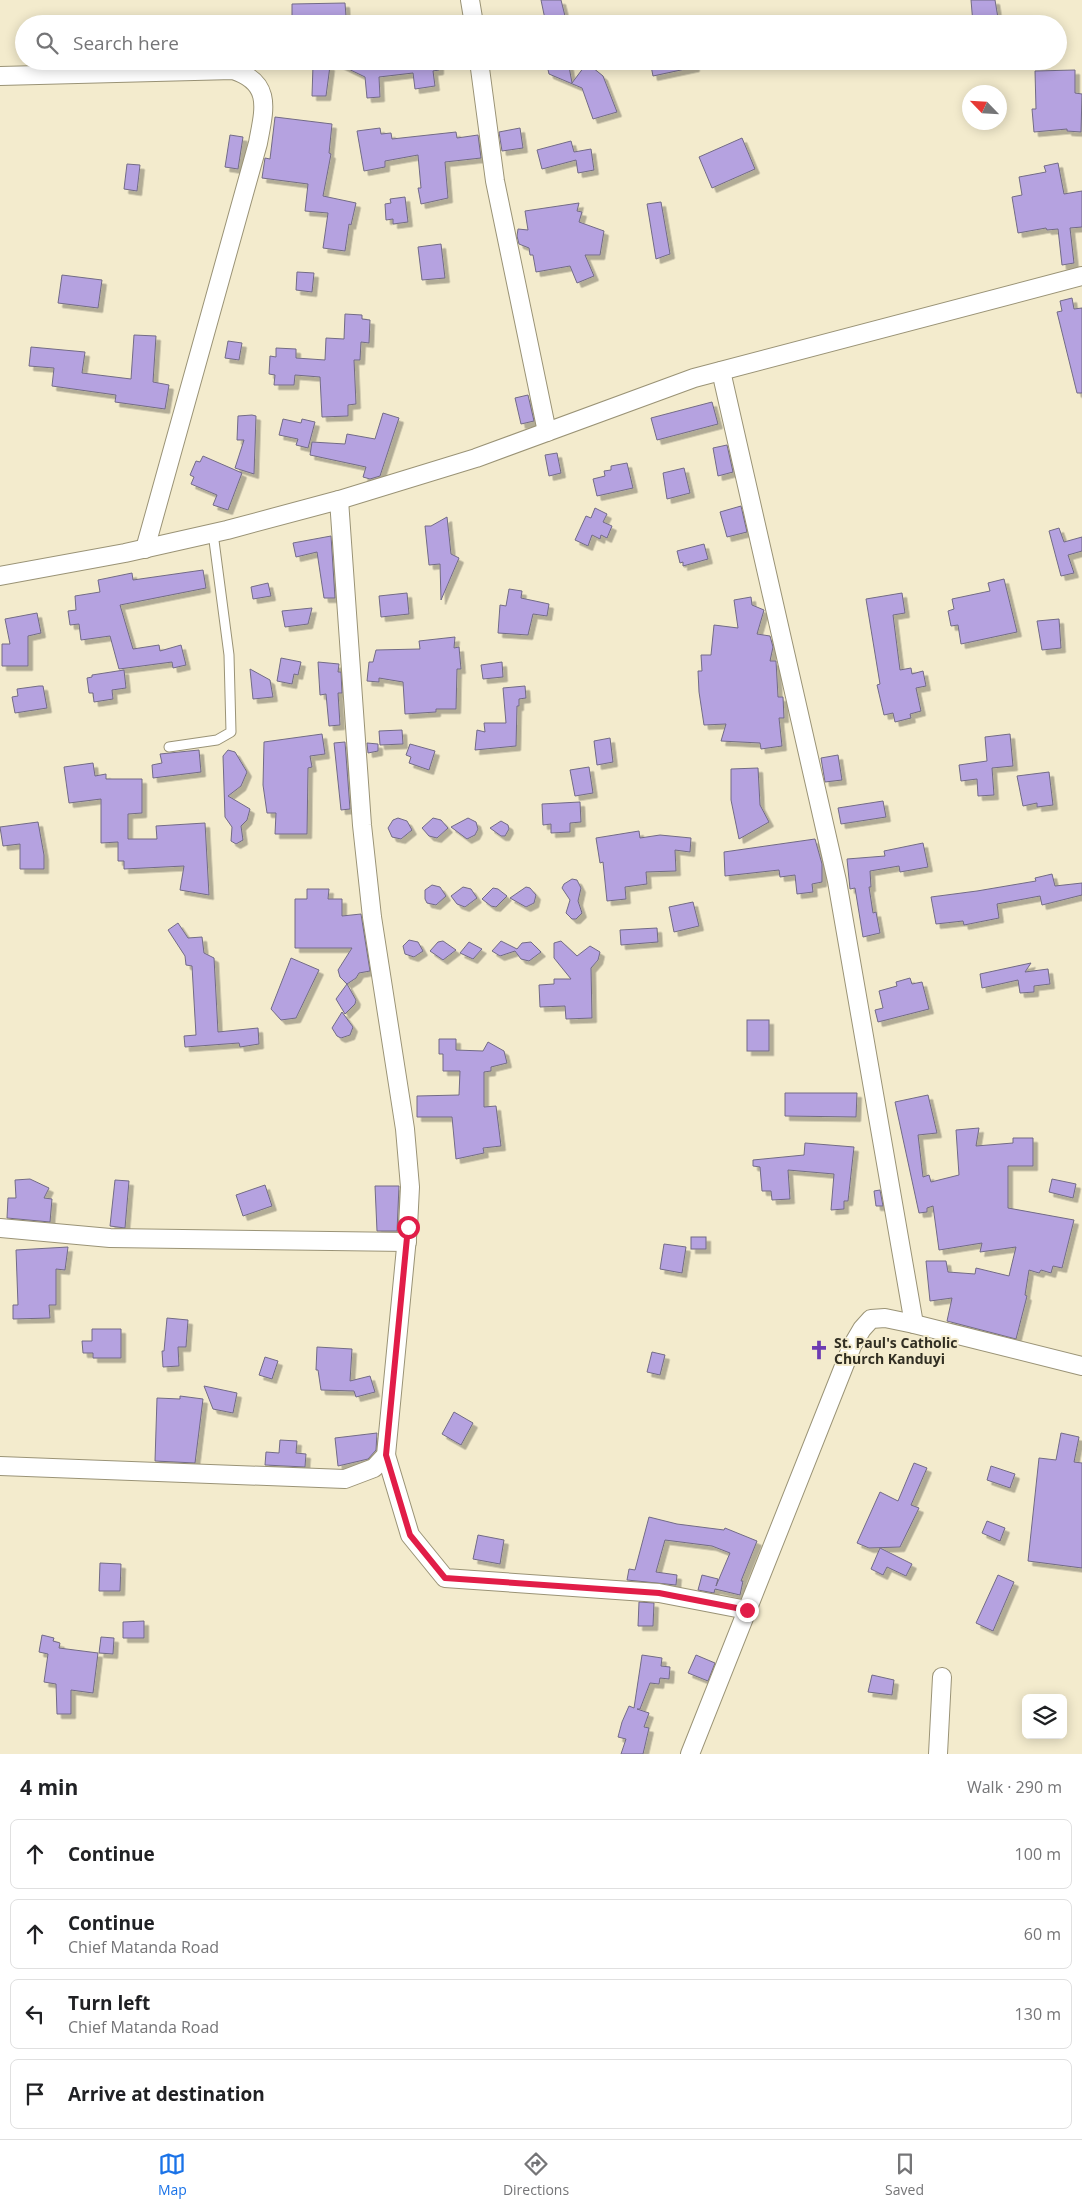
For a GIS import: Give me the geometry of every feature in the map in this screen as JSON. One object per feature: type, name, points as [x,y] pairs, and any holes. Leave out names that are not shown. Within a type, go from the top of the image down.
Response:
[{"type":"street","points":[[470,0],[472,15]]},
{"type":"street","points":[[0,76],[233,70],[252,79],[263,96],[264,109],[258,143],[145,549]]},
{"type":"street","points":[[480,70],[495,181],[547,432]]},
{"type":"street","points":[[0,576],[145,549],[339,500],[476,458],[694,378],[1082,276]]},
{"type":"street","points":[[721,371],[837,881],[914,1324]]},
{"type":"street","points":[[339,500],[362,825],[372,916],[404,1129],[409,1178],[407,1242],[386,1455],[410,1535],[445,1578],[659,1593],[747,1610]]},
{"type":"street","points":[[0,1228],[110,1238],[407,1242]]},
{"type":"street","points":[[690,1754],[852,1346],[862,1329],[871,1319],[885,1318],[914,1324],[1082,1366]]},
{"type":"street","points":[[0,1466],[345,1479],[374,1468],[386,1455]]},
{"type":"street","points":[[938,1754],[942,1676]]},
{"type":"lane","points":[[169,747],[218,740],[231,732],[229,655],[213,533]]},
{"type":"building","points":[[541,0],[561,0],[565,15],[544,15]]},
{"type":"building","points":[[971,0],[995,0],[998,15],[972,15]]},
{"type":"building","points":[[345,3],[346,15],[292,15],[292,4]]},
{"type":"building","points":[[313,70],[329,70],[326,96],[312,96]]},
{"type":"building","points":[[351,70],[439,70],[433,71],[435,86],[415,89],[413,73],[379,77],[380,97],[367,98],[365,77]]},
{"type":"building","points":[[548,70],[570,70],[572,83],[582,70],[596,70],[603,76],[617,112],[593,119],[582,88],[549,74]]},
{"type":"building","points":[[652,70],[681,70],[653,76]]},
{"type":"building","points":[[1075,70],[1075,93],[1082,94],[1081,132],[1067,131],[1067,129],[1034,132],[1032,109],[1036,109],[1035,71]]},
{"type":"building","points":[[275,117],[332,124],[329,153],[331,154],[323,196],[356,203],[351,225],[349,224],[345,251],[323,248],[328,213],[305,211],[308,184],[262,178],[265,158],[270,159]]},
{"type":"building","points":[[380,128],[381,134],[391,133],[392,139],[456,132],[457,138],[478,135],[481,158],[445,162],[448,198],[421,204],[418,188],[421,188],[418,155],[385,161],[385,167],[364,171],[357,131]]},
{"type":"building","points":[[520,128],[523,148],[502,151],[499,132]]},
{"type":"building","points":[[230,135],[243,137],[238,169],[225,167]]},
{"type":"building","points":[[742,138],[755,169],[712,188],[699,157]]},
{"type":"building","points":[[571,141],[574,152],[591,149],[594,170],[578,173],[576,160],[542,169],[537,150]]},
{"type":"building","points":[[1058,163],[1064,194],[1082,191],[1082,227],[1070,228],[1074,263],[1062,265],[1058,229],[1047,230],[1046,228],[1018,233],[1012,197],[1022,195],[1019,177],[1046,172],[1044,166]]},
{"type":"building","points":[[127,164],[140,165],[137,191],[124,189]]},
{"type":"building","points":[[405,197],[408,222],[393,224],[393,219],[386,220],[385,204],[391,203],[390,199]]},
{"type":"building","points":[[661,202],[670,254],[656,259],[647,204]]},
{"type":"building","points":[[579,203],[577,211],[582,212],[579,222],[604,231],[600,255],[585,255],[594,276],[577,283],[570,266],[536,272],[533,255],[530,255],[529,248],[519,244],[517,236],[518,229],[528,230],[525,211]]},
{"type":"building","points":[[441,244],[445,278],[422,280],[418,247]]},
{"type":"building","points":[[297,272],[314,273],[312,292],[296,290]]},
{"type":"building","points":[[62,275],[102,280],[98,308],[58,303]]},
{"type":"building","points":[[1072,298],[1074,309],[1082,308],[1082,393],[1077,393],[1057,312],[1062,311],[1060,301]]},
{"type":"building","points":[[345,314],[362,315],[362,319],[370,320],[369,343],[361,342],[360,360],[354,360],[356,404],[348,405],[348,416],[322,417],[320,377],[295,375],[294,385],[274,385],[275,375],[269,374],[270,356],[276,357],[276,348],[296,349],[296,358],[325,360],[326,338],[344,339]]},
{"type":"building","points":[[134,335],[156,336],[153,382],[169,385],[165,409],[115,402],[116,395],[52,386],[54,368],[29,366],[31,347],[85,352],[82,373],[131,379]]},
{"type":"building","points":[[228,341],[242,343],[239,360],[225,358]]},
{"type":"building","points":[[528,395],[534,421],[521,424],[515,398]]},
{"type":"building","points":[[712,402],[718,424],[657,440],[651,418]]},
{"type":"building","points":[[383,413],[399,418],[380,476],[370,479],[363,477],[366,467],[310,455],[312,442],[345,444],[347,434],[375,439]]},
{"type":"building","points":[[238,416],[256,416],[254,474],[235,468],[244,440],[237,440]]},
{"type":"building","points":[[283,419],[301,423],[302,419],[315,422],[308,448],[296,445],[298,439],[279,435]]},
{"type":"building","points":[[727,445],[733,472],[718,476],[713,448]]},
{"type":"building","points":[[557,453],[561,473],[549,476],[545,455]]},
{"type":"building","points":[[203,456],[242,473],[228,510],[213,505],[217,495],[191,484],[194,477],[190,475],[196,461],[200,462]]},
{"type":"building","points":[[627,463],[633,488],[597,496],[593,479],[605,476],[604,471],[611,470],[611,466]]},
{"type":"building","points":[[684,468],[690,493],[667,499],[663,473]]},
{"type":"building","points":[[741,506],[747,532],[727,537],[720,512]]},
{"type":"building","points":[[595,508],[607,514],[603,522],[612,526],[607,538],[601,535],[600,539],[592,535],[588,546],[575,540],[586,516],[591,518]]},
{"type":"building","points":[[447,517],[451,554],[459,558],[441,600],[440,564],[429,565],[425,526],[431,526]]},
{"type":"building","points":[[1059,528],[1064,542],[1082,537],[1082,551],[1068,555],[1074,573],[1061,576],[1049,531]]},
{"type":"building","points":[[331,536],[335,598],[324,598],[317,552],[296,557],[293,543]]},
{"type":"building","points":[[704,544],[708,559],[683,566],[683,562],[680,563],[677,551]]},
{"type":"building","points":[[203,570],[206,588],[120,605],[133,649],[159,645],[160,651],[181,645],[186,665],[173,668],[172,662],[119,669],[110,636],[81,640],[79,624],[70,625],[68,611],[76,610],[75,596],[100,592],[98,580],[132,573],[133,580]]},
{"type":"building","points":[[1004,579],[1017,632],[961,644],[958,625],[951,626],[948,611],[954,609],[952,599],[990,591],[988,583]]},
{"type":"building","points":[[268,583],[271,596],[253,599],[251,587]]},
{"type":"building","points":[[509,589],[522,591],[521,598],[549,604],[547,616],[533,614],[528,635],[498,633],[500,605],[506,606]]},
{"type":"building","points":[[407,593],[409,614],[381,617],[379,596]]},
{"type":"building","points":[[902,593],[905,613],[893,615],[900,670],[911,668],[912,674],[923,671],[926,686],[916,688],[921,711],[910,714],[911,718],[895,722],[893,713],[884,715],[877,685],[880,684],[866,599]]},
{"type":"building","points":[[751,597],[752,605],[764,610],[757,634],[770,636],[773,647],[770,661],[776,661],[778,697],[783,697],[784,718],[779,718],[782,746],[761,749],[760,743],[721,741],[726,724],[704,725],[699,692],[698,671],[702,671],[701,655],[711,655],[714,625],[738,628],[734,600]]},
{"type":"building","points":[[312,608],[308,624],[285,627],[282,611]]},
{"type":"building","points":[[37,613],[41,633],[28,636],[28,666],[2,666],[2,644],[10,644],[5,619]]},
{"type":"building","points":[[1059,619],[1061,648],[1042,650],[1037,621]]},
{"type":"building","points":[[455,637],[454,648],[459,647],[461,669],[457,669],[456,709],[436,709],[436,712],[405,714],[403,682],[379,678],[379,682],[367,681],[369,662],[373,662],[376,650],[420,649],[419,641]]},
{"type":"building","points":[[281,658],[301,662],[298,675],[294,674],[292,684],[277,681]]},
{"type":"building","points":[[318,662],[339,664],[338,672],[341,672],[342,693],[338,693],[340,725],[329,726],[326,694],[320,695]]},
{"type":"building","points":[[502,662],[503,677],[483,679],[481,665]]},
{"type":"building","points":[[250,669],[270,680],[273,697],[253,699]]},
{"type":"building","points":[[124,670],[126,688],[112,690],[113,699],[94,702],[93,693],[89,693],[87,678],[92,677],[92,675]]},
{"type":"building","points":[[43,686],[47,708],[15,713],[12,697],[18,696],[17,689]]},
{"type":"building","points":[[525,686],[526,698],[519,699],[519,706],[517,706],[516,746],[475,750],[477,730],[485,732],[484,723],[506,723],[503,688]]},
{"type":"building","points":[[402,730],[403,744],[380,745],[379,731]]},
{"type":"building","points":[[322,734],[325,754],[310,756],[312,767],[308,768],[307,834],[275,834],[276,813],[267,813],[263,785],[264,742]]},
{"type":"building","points":[[1010,734],[1013,766],[992,768],[994,795],[978,796],[977,779],[961,781],[959,765],[987,761],[985,737]]},
{"type":"building","points":[[610,738],[613,762],[597,765],[594,741]]},
{"type":"building","points":[[345,742],[350,809],[341,810],[334,743]]},
{"type":"building","points":[[367,743],[378,744],[378,751],[368,753]]},
{"type":"building","points":[[410,744],[435,751],[429,770],[409,763],[411,757],[406,755]]},
{"type":"building","points":[[199,750],[201,772],[153,778],[152,765],[162,763],[160,754]]},
{"type":"building","points":[[228,750],[235,752],[247,772],[241,786],[228,796],[250,809],[247,820],[241,826],[243,840],[236,844],[231,841],[232,827],[225,817],[223,756]]},
{"type":"building","points":[[838,755],[842,780],[825,782],[821,758]]},
{"type":"building","points":[[93,763],[95,776],[106,774],[106,779],[142,779],[142,813],[128,814],[128,839],[157,839],[156,826],[205,823],[209,895],[180,890],[184,866],[124,869],[124,861],[118,861],[118,842],[101,843],[101,799],[69,803],[64,767]]},
{"type":"building","points":[[589,767],[593,793],[575,796],[570,770]]},
{"type":"building","points":[[758,768],[760,805],[769,822],[739,839],[731,800],[731,769]]},
{"type":"building","points":[[1049,772],[1053,805],[1037,807],[1037,803],[1023,806],[1017,776]]},
{"type":"building","points":[[883,801],[886,817],[841,824],[838,808]]},
{"type":"building","points":[[580,802],[581,822],[570,823],[570,832],[551,833],[551,824],[543,825],[542,804]]},
{"type":"building","points":[[398,818],[407,821],[412,830],[401,839],[392,837],[388,828],[393,820]]},
{"type":"building","points":[[433,818],[441,820],[448,828],[437,838],[429,836],[422,828]]},
{"type":"building","points":[[468,818],[476,822],[478,829],[475,835],[467,839],[451,827]]},
{"type":"building","points":[[501,821],[508,825],[509,829],[505,836],[501,836],[490,828]]},
{"type":"building","points":[[38,822],[44,855],[44,869],[20,869],[20,844],[3,846],[0,827]]},
{"type":"building","points":[[639,831],[640,838],[660,835],[691,838],[690,852],[675,850],[676,871],[646,872],[647,884],[625,887],[626,899],[607,901],[603,862],[600,863],[596,838]]},
{"type":"building","points":[[815,839],[822,864],[822,882],[812,884],[813,892],[797,894],[795,875],[780,877],[779,870],[725,876],[724,852]]},
{"type":"building","points":[[923,843],[928,867],[900,872],[899,866],[870,871],[871,887],[869,887],[873,913],[876,912],[880,933],[863,937],[855,888],[850,889],[847,859],[885,856],[884,851]]},
{"type":"building","points":[[1052,874],[1055,886],[1082,883],[1082,895],[1042,905],[1040,896],[997,904],[999,918],[964,925],[963,921],[936,924],[931,897],[1036,881],[1035,878]]},
{"type":"building","points":[[572,879],[577,880],[581,888],[578,901],[582,913],[576,919],[572,919],[566,913],[570,900],[562,888],[564,884]]},
{"type":"building","points":[[432,885],[440,887],[446,896],[436,905],[427,903],[425,899],[425,890]]},
{"type":"building","points":[[463,887],[471,889],[477,898],[465,907],[457,904],[451,896]]},
{"type":"building","points":[[526,887],[530,888],[536,895],[534,903],[526,907],[510,898]]},
{"type":"building","points":[[493,888],[498,889],[507,896],[496,907],[491,906],[482,899]]},
{"type":"building","points":[[307,889],[329,889],[328,899],[342,899],[342,916],[361,914],[370,971],[359,973],[356,978],[347,984],[340,977],[338,970],[352,948],[295,948],[295,899],[307,899]]},
{"type":"building","points":[[693,902],[699,926],[674,932],[669,907]]},
{"type":"building","points":[[178,923],[188,938],[202,937],[204,953],[214,958],[218,1032],[258,1028],[259,1044],[240,1047],[239,1043],[185,1047],[184,1036],[196,1035],[192,966],[186,965],[185,956],[168,930]]},
{"type":"building","points":[[657,928],[658,942],[621,945],[620,930]]},
{"type":"building","points":[[409,940],[418,942],[423,951],[414,957],[405,954],[403,946]]},
{"type":"building","points":[[443,941],[456,950],[443,960],[430,951],[438,942]]},
{"type":"building","points":[[501,941],[517,949],[522,943],[531,942],[541,952],[529,961],[521,959],[515,951],[500,956],[492,951]]},
{"type":"building","points":[[561,941],[577,956],[590,946],[600,952],[598,960],[591,968],[592,1018],[566,1019],[565,1006],[540,1007],[539,985],[554,984],[554,979],[571,979],[554,958],[554,943]]},
{"type":"building","points":[[469,942],[482,949],[473,959],[460,953]]},
{"type":"building","points":[[291,958],[319,970],[296,1018],[281,1020],[271,1009]]},
{"type":"building","points":[[1031,963],[1025,972],[1048,969],[1050,984],[1034,986],[1034,992],[1020,993],[1018,980],[982,988],[980,974]]},
{"type":"building","points":[[910,978],[912,984],[922,982],[929,1009],[878,1022],[875,1010],[883,1008],[879,991],[897,986],[896,982]]},
{"type":"building","points":[[347,984],[356,1000],[355,1004],[345,1014],[336,999]]},
{"type":"building","points":[[342,1012],[353,1027],[350,1035],[341,1038],[337,1036],[332,1028]]},
{"type":"building","points":[[747,1020],[769,1020],[769,1051],[747,1051]]},
{"type":"building","points":[[439,1039],[456,1039],[456,1050],[483,1051],[488,1042],[504,1051],[507,1063],[491,1067],[491,1071],[484,1072],[484,1107],[496,1106],[501,1146],[483,1148],[484,1153],[456,1159],[452,1117],[417,1117],[417,1096],[459,1095],[460,1071],[443,1071],[443,1054],[439,1054]]},
{"type":"building","points":[[785,1093],[857,1093],[856,1117],[785,1116]]},
{"type":"building","points":[[928,1095],[937,1133],[918,1135],[923,1177],[929,1175],[931,1182],[959,1175],[956,1130],[979,1128],[976,1146],[1013,1143],[1013,1138],[1033,1138],[1033,1166],[1008,1166],[1008,1208],[1074,1220],[1062,1268],[1053,1266],[1051,1273],[1041,1270],[1039,1273],[1029,1270],[1025,1295],[1027,1296],[1016,1339],[947,1321],[952,1298],[930,1301],[926,1261],[946,1261],[948,1272],[975,1274],[976,1268],[1009,1276],[1016,1247],[980,1252],[982,1243],[939,1250],[933,1206],[927,1208],[927,1212],[919,1213],[895,1102]]},
{"type":"building","points":[[805,1143],[854,1147],[848,1201],[844,1201],[844,1209],[831,1210],[834,1174],[788,1170],[790,1199],[772,1200],[771,1191],[762,1191],[760,1167],[753,1166],[753,1160],[804,1155]]},
{"type":"building","points":[[30,1179],[49,1188],[44,1198],[52,1199],[50,1222],[7,1218],[8,1198],[16,1198],[15,1180]]},
{"type":"building","points":[[1052,1179],[1076,1184],[1073,1198],[1049,1192]]},
{"type":"building","points":[[115,1180],[129,1181],[125,1228],[110,1226]]},
{"type":"building","points":[[265,1185],[272,1206],[243,1216],[236,1195]]},
{"type":"building","points":[[375,1186],[399,1186],[397,1231],[377,1231]]},
{"type":"building","points":[[880,1190],[883,1206],[876,1206],[874,1191]]},
{"type":"building","points":[[691,1237],[706,1237],[706,1249],[691,1249]]},
{"type":"building","points":[[664,1244],[686,1247],[682,1273],[660,1269]]},
{"type":"building","points":[[68,1247],[65,1270],[56,1269],[56,1305],[49,1305],[50,1318],[13,1319],[13,1305],[18,1305],[16,1250]]},
{"type":"building","points":[[167,1318],[188,1320],[186,1347],[178,1347],[179,1366],[163,1367],[162,1351],[164,1351]]},
{"type":"building","points":[[92,1329],[121,1329],[121,1358],[93,1358],[93,1353],[83,1353],[82,1341],[92,1341]]},
{"type":"building","points":[[317,1347],[352,1349],[350,1381],[370,1376],[375,1392],[356,1397],[354,1391],[321,1390],[318,1370],[316,1370]]},
{"type":"building","points":[[652,1352],[665,1355],[660,1375],[647,1372]]},
{"type":"building","points":[[265,1357],[278,1361],[272,1379],[259,1375]]},
{"type":"building","points":[[204,1386],[237,1393],[233,1413],[213,1409]]},
{"type":"building","points":[[180,1396],[203,1399],[195,1463],[155,1461],[157,1398],[180,1399]]},
{"type":"building","points":[[454,1412],[473,1423],[461,1445],[442,1434]]},
{"type":"building","points":[[377,1433],[376,1450],[368,1459],[338,1466],[335,1438]]},
{"type":"building","points":[[1061,1433],[1079,1437],[1074,1462],[1082,1463],[1082,1568],[1028,1561],[1039,1458],[1056,1460]]},
{"type":"building","points":[[280,1440],[297,1441],[296,1453],[306,1454],[305,1467],[265,1465],[266,1452],[279,1453]]},
{"type":"building","points":[[914,1463],[927,1468],[911,1505],[919,1508],[900,1547],[869,1548],[857,1543],[880,1492],[898,1501]]},
{"type":"building","points":[[991,1466],[1015,1474],[1010,1488],[987,1480]]},
{"type":"building","points":[[649,1517],[677,1524],[724,1530],[725,1528],[757,1541],[741,1581],[743,1581],[740,1595],[715,1589],[714,1593],[698,1590],[702,1575],[718,1579],[716,1586],[730,1553],[712,1546],[665,1540],[656,1572],[677,1575],[676,1585],[627,1580],[629,1569],[635,1570]]},
{"type":"building","points":[[987,1521],[1005,1528],[1000,1541],[982,1533]]},
{"type":"building","points":[[478,1535],[504,1540],[500,1564],[473,1559]]},
{"type":"building","points":[[880,1548],[912,1564],[906,1576],[887,1567],[883,1575],[871,1569]]},
{"type":"building","points":[[100,1563],[121,1564],[120,1591],[99,1591]]},
{"type":"building","points":[[998,1575],[1014,1582],[993,1631],[976,1623]]},
{"type":"building","points":[[639,1602],[654,1603],[653,1626],[638,1626]]},
{"type":"building","points":[[144,1621],[144,1638],[123,1638],[123,1622]]},
{"type":"building","points":[[42,1635],[54,1638],[53,1641],[60,1643],[59,1648],[98,1653],[93,1693],[71,1690],[71,1714],[57,1714],[56,1684],[44,1682],[48,1654],[39,1652]]},
{"type":"building","points":[[101,1637],[114,1638],[113,1654],[99,1653]]},
{"type":"building","points":[[642,1655],[662,1658],[661,1666],[670,1667],[669,1679],[660,1678],[659,1684],[650,1683],[640,1709],[637,1709],[649,1713],[644,1727],[649,1728],[643,1754],[621,1754],[626,1739],[618,1737],[629,1706],[634,1708]]},
{"type":"building","points":[[696,1655],[715,1663],[708,1681],[688,1673]]},
{"type":"building","points":[[872,1675],[894,1680],[892,1695],[868,1692]]},
{"type":"place","name":"St. Paul's Catholic Church Kanduyi","points":[[819,1350]]},
{"type":"route","points":[[408,1227],[386,1455],[410,1535],[445,1578],[659,1593],[747,1610]]}]
